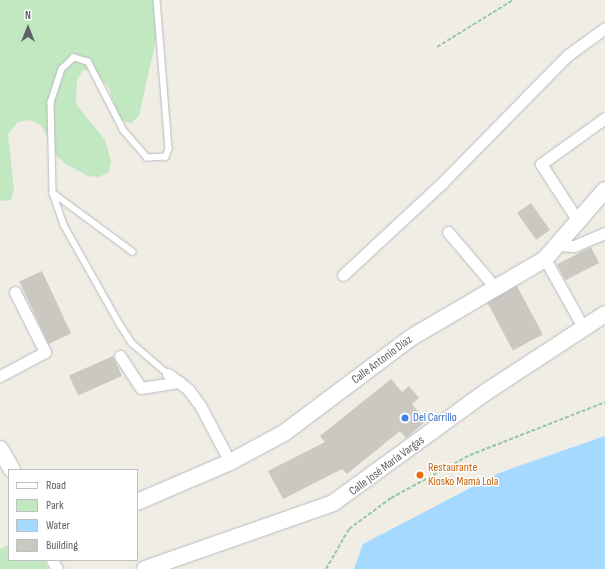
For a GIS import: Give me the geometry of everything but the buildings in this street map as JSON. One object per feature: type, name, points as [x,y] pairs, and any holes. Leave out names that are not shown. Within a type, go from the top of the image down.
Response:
[{"type":"street","points":[[344,275],[442,183],[568,55],[605,28]]},
{"type":"street","points":[[578,221],[541,164],[605,118]]},
{"type":"street","name":"Calle Antonio Díaz","points":[[138,502],[230,462],[284,433],[412,337],[494,286],[545,259],[559,245],[605,190]]},
{"type":"street","points":[[448,232],[494,286]]},
{"type":"street","points":[[559,245],[574,246],[605,233]]},
{"type":"street","points":[[545,259],[583,327]]},
{"type":"street","points":[[0,376],[45,352],[15,292]]},
{"type":"street","name":"Calle José María Vargas","points":[[145,569],[340,499],[583,327],[605,314]]},
{"type":"street","points":[[120,356],[141,388],[180,382]]},
{"type":"street","points":[[168,374],[180,382],[201,407],[230,462]]},
{"type":"street","points":[[1,446],[12,469]]},
{"type":"lane","points":[[157,0],[169,149],[166,156],[147,158],[123,130],[88,62],[74,58],[62,70],[51,102],[53,193],[64,225],[121,326],[132,343],[168,374]]},
{"type":"lane","points":[[53,193],[133,252]]},
{"type":"path","points":[[437,47],[513,0]]},
{"type":"path","points":[[326,569],[349,529],[391,498],[470,455],[605,402]]},
{"type":"green space","points":[[0,0],[153,0],[157,35],[139,116],[131,123],[119,120],[109,88],[94,71],[83,70],[77,80],[76,104],[105,140],[111,161],[109,172],[99,177],[88,176],[66,164],[57,156],[41,125],[29,120],[18,122],[8,134],[14,190],[11,200],[0,201]]},
{"type":"green space","points":[[8,545],[8,561],[44,561],[48,569],[0,569],[0,549]]},
{"type":"water","points":[[605,436],[605,569],[354,569],[363,544],[499,473]]},
{"type":"place","name":"Del Carrillo","points":[[405,418]]},
{"type":"place","name":"Restaurante Kiosko Mamá Lola","points":[[420,475]]}]
